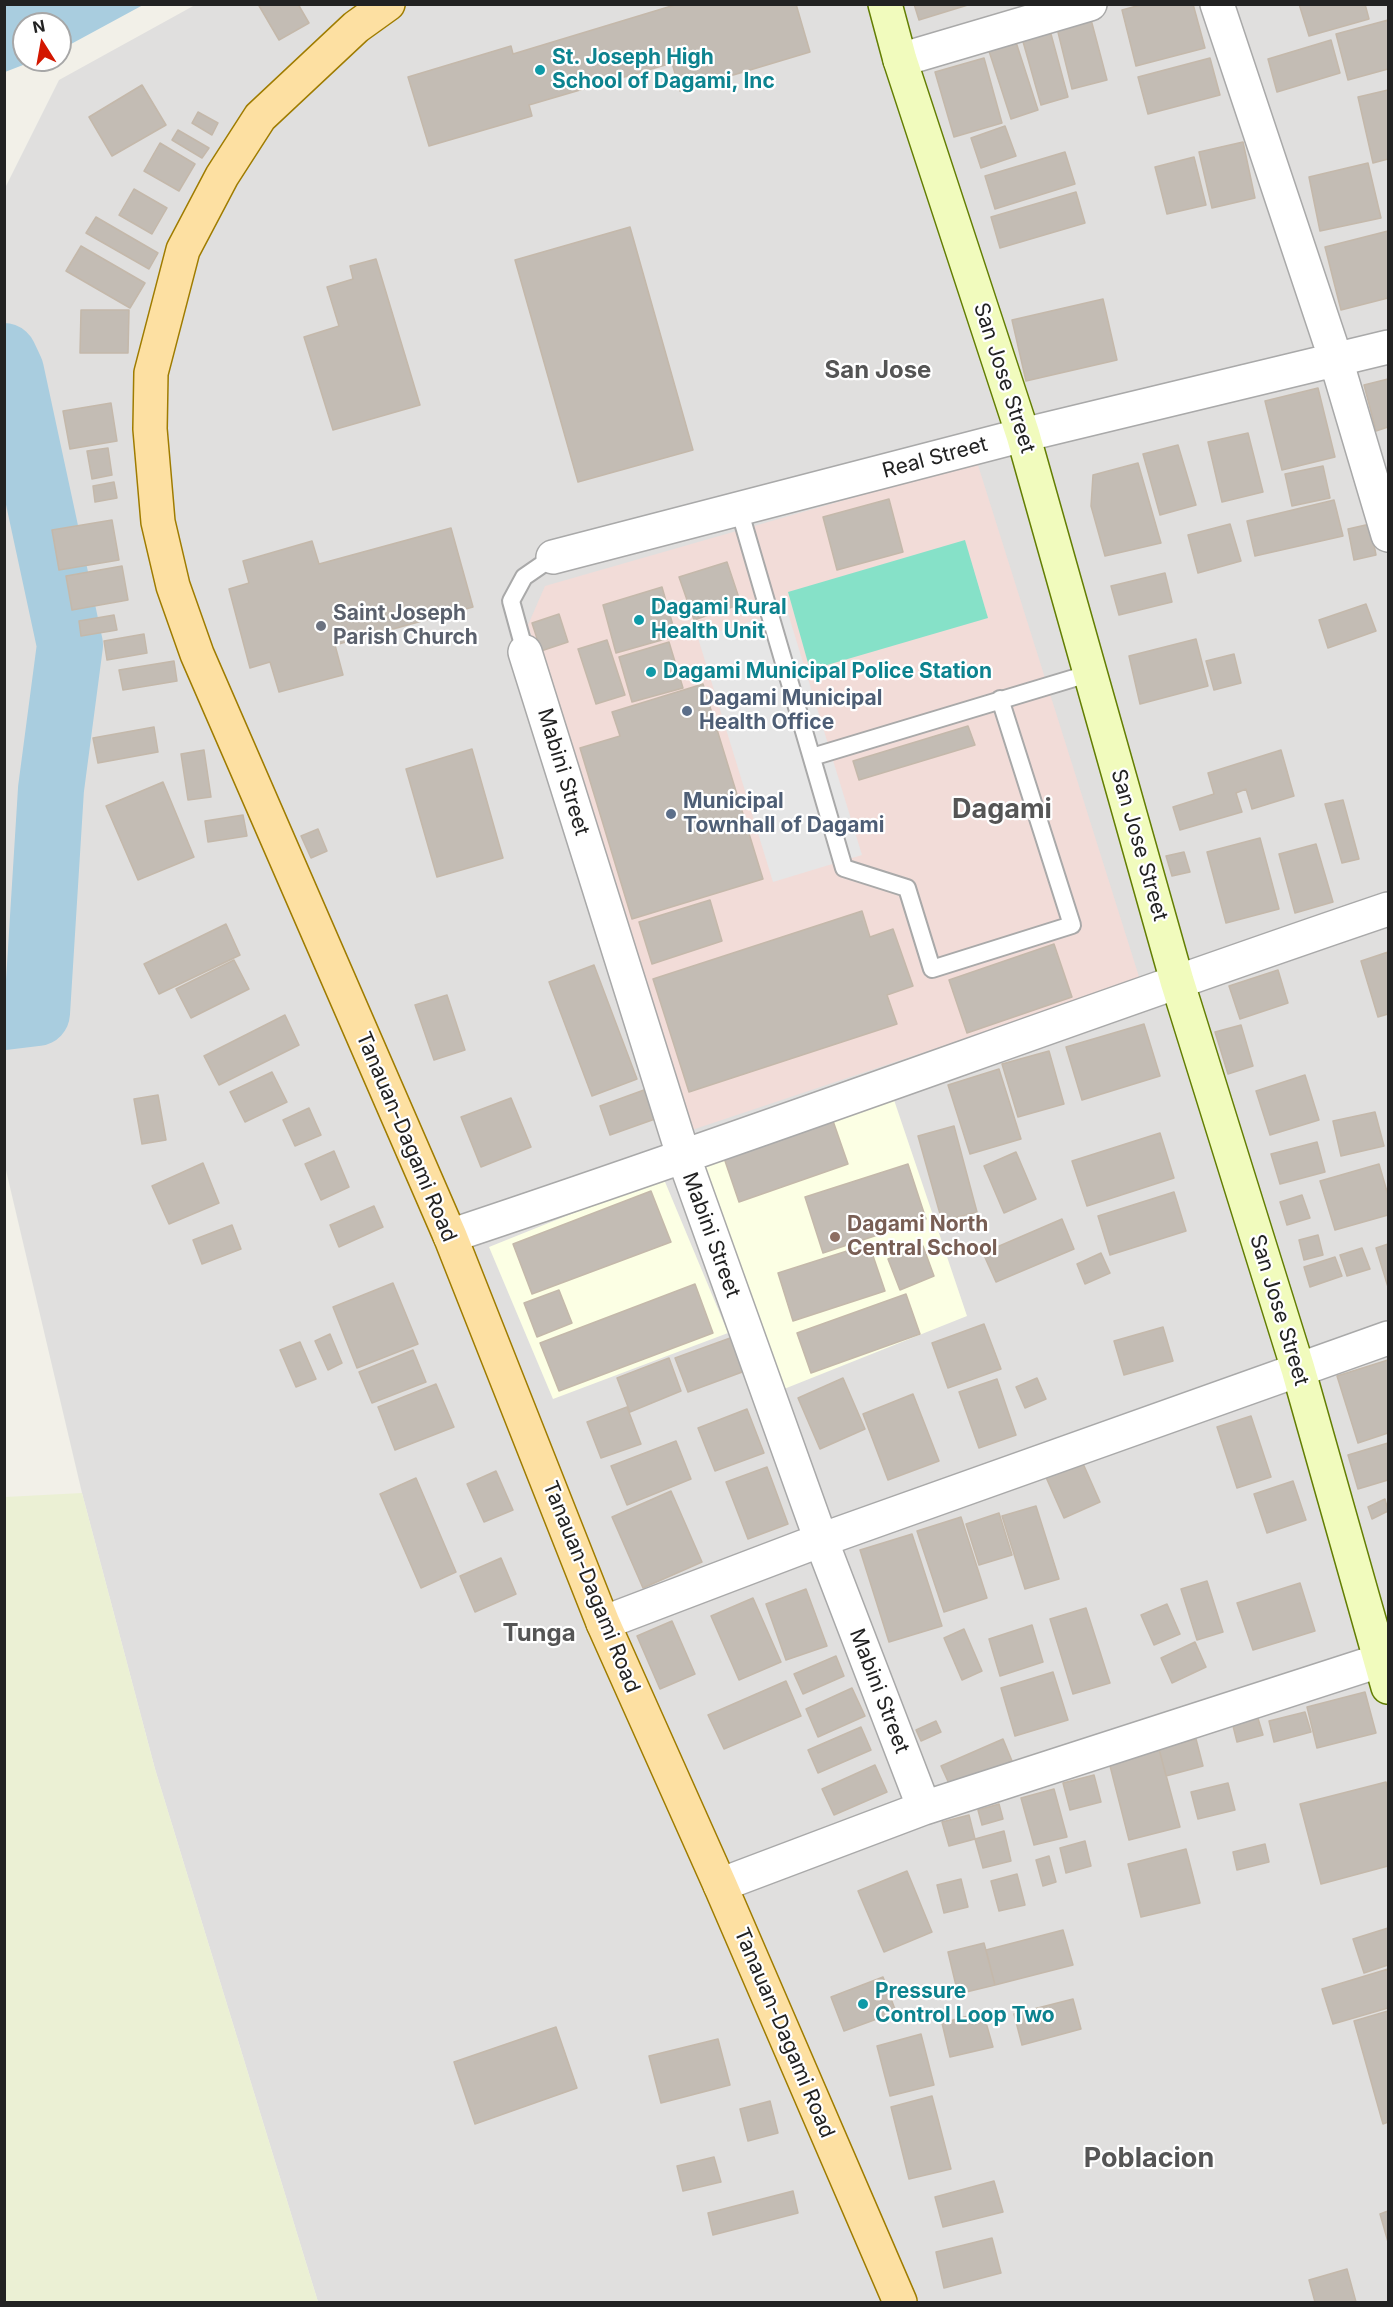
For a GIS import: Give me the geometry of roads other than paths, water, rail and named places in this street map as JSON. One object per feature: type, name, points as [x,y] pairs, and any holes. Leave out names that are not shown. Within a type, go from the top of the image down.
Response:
[{"type":"main road","name":"Tanauan-Dagami Road","points":[[388,4],[356,27],[260,117],[222,176],[183,250],[151,373],[152,461],[158,522],[173,586],[197,654],[450,1236],[603,1623],[720,1885],[900,2302]]},
{"type":"street","name":"San Jose Street","points":[[885,4],[900,60],[1023,435],[1177,981],[1298,1369],[1386,1669]]},
{"type":"street","points":[[900,60],[1090,4]]},
{"type":"street","points":[[1217,4],[1336,360],[1389,535]]},
{"type":"street","name":"Real Street","points":[[553,557],[1023,435],[1389,347]]},
{"type":"street","name":"Mabini Street","points":[[525,652],[684,1158],[821,1540],[924,1808]]},
{"type":"street","points":[[450,1236],[684,1158],[1177,981],[1389,909]]},
{"type":"street","points":[[603,1623],[821,1540],[1389,1338]]},
{"type":"street","points":[[720,1885],[924,1808],[1386,1669]]},
{"type":"lane","points":[[740,509],[844,868],[907,888],[932,969],[1072,925],[1000,699]]},
{"type":"lane","points":[[525,652],[511,601],[524,577],[553,557]]},
{"type":"lane","points":[[812,757],[1091,673]]},
{"type":"water","points":[[5,4],[143,4],[72,43],[72,12],[12,12],[12,69],[5,72]]},
{"type":"waterway","points":[[4,356],[11,371],[70,645],[51,789],[37,1013],[4,1017]]},
{"type":"place","name":"St. Joseph High School of Dagami, Inc","points":[[540,70]]},
{"type":"place","name":"Dagami Rural Health Unit","points":[[639,620]]},
{"type":"place","name":"Saint Joseph Parish Church","points":[[321,626]]},
{"type":"place","name":"Dagami Municipal Police Station","points":[[651,672]]},
{"type":"place","name":"Dagami Municipal Health Office","points":[[687,711]]},
{"type":"place","name":"Municipal Townhall of Dagami","points":[[671,814]]},
{"type":"place","name":"Dagami North Central School","points":[[835,1237]]},
{"type":"place","name":"Pressure Control Loop Two","points":[[863,2004]]},
{"type":"district","name":"San Jose","points":[[878,371]]},
{"type":"district","name":"Dagami","points":[[1002,810]]},
{"type":"district","name":"Tunga","points":[[539,1634]]},
{"type":"district","name":"Poblacion","points":[[1149,2159]]}]
